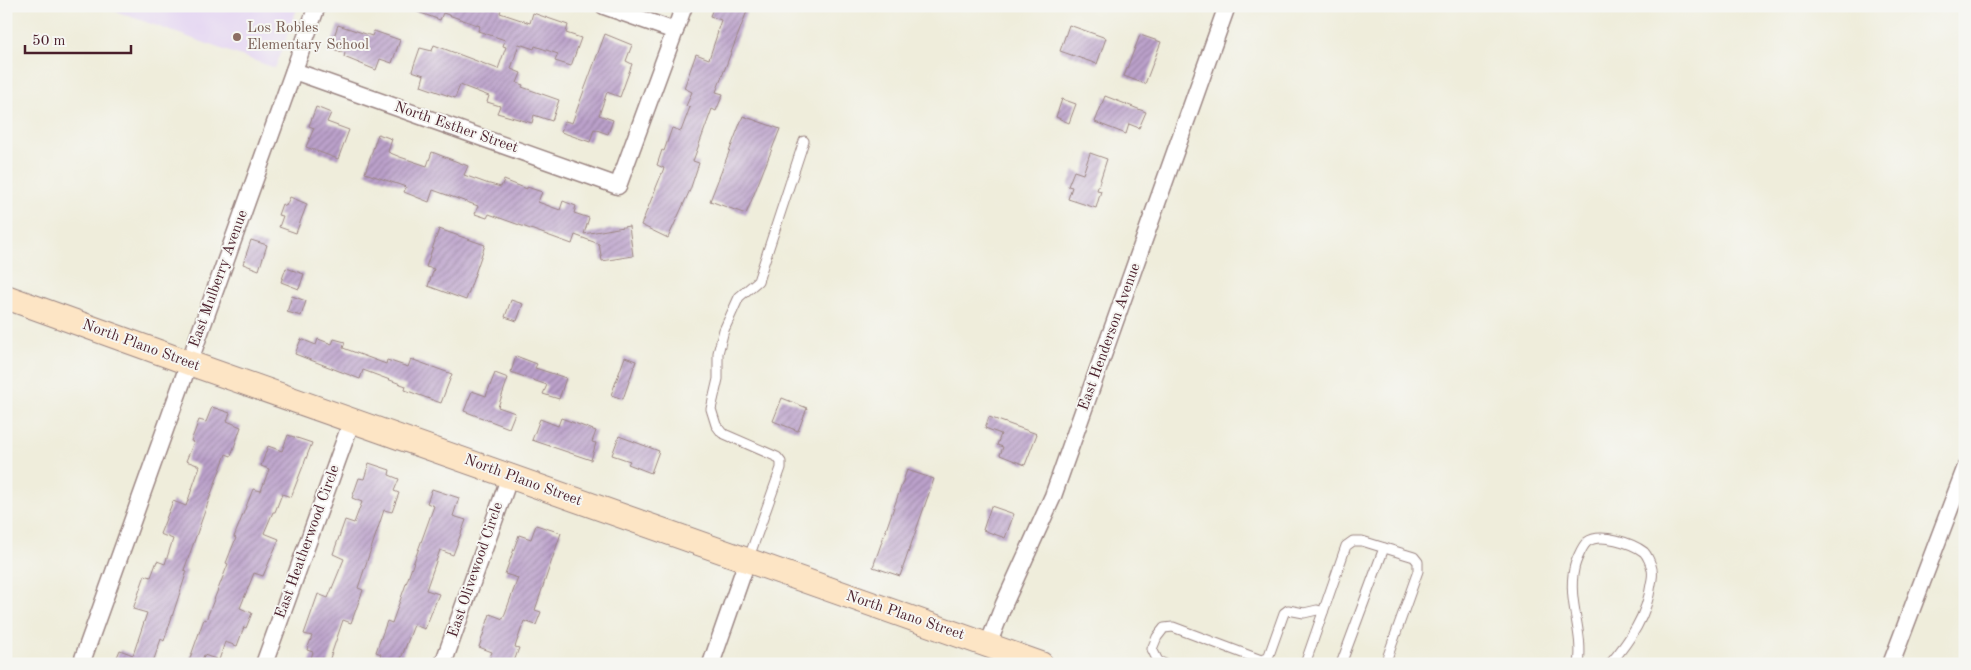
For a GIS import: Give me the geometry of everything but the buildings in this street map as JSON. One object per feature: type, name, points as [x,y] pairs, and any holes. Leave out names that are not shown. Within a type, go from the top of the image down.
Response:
[{"type":"street","name":"East Mulberry Avenue","points":[[81,664],[317,6]]},
{"type":"street","points":[[604,6],[675,31],[684,6]]},
{"type":"street","name":"East Henderson Avenue","points":[[985,654],[1004,604],[1053,496],[1227,6]]},
{"type":"street","name":"North Esther Street","points":[[294,71],[618,186],[675,31]]},
{"type":"street","name":"North Plano Street","points":[[6,296],[189,363],[748,560],[985,654],[1041,664]]},
{"type":"street","name":"East Heatherwood Circle","points":[[264,664],[352,420]]},
{"type":"street","points":[[1891,664],[1965,469]]},
{"type":"street","name":"East Olivewood Circle","points":[[443,664],[510,476]]},
{"type":"street","points":[[711,664],[748,560]]},
{"type":"lane","points":[[748,560],[781,468],[781,462],[777,457],[722,433],[716,425],[711,409],[718,379],[718,353],[724,330],[739,297],[758,281],[804,141]]},
{"type":"lane","points":[[1579,664],[1577,614],[1572,595],[1574,568],[1586,543],[1599,537],[1626,543],[1645,553],[1653,570],[1649,601],[1631,638],[1610,664]]},
{"type":"lane","points":[[1305,664],[1346,546],[1353,541],[1362,541],[1414,558],[1418,562],[1418,571],[1385,664]]},
{"type":"lane","points":[[1341,664],[1384,548]]},
{"type":"lane","points":[[1165,664],[1158,661],[1152,649],[1157,637],[1164,628],[1173,628],[1261,660],[1268,658],[1284,613],[1288,610],[1304,613],[1317,610],[1323,612]]},
{"type":"shaded area","name":"Los Robles Elementary School","points":[[101,6],[298,6],[275,68]]},
{"type":"place","name":"Los Robles Elementary School","points":[[237,37]]}]
